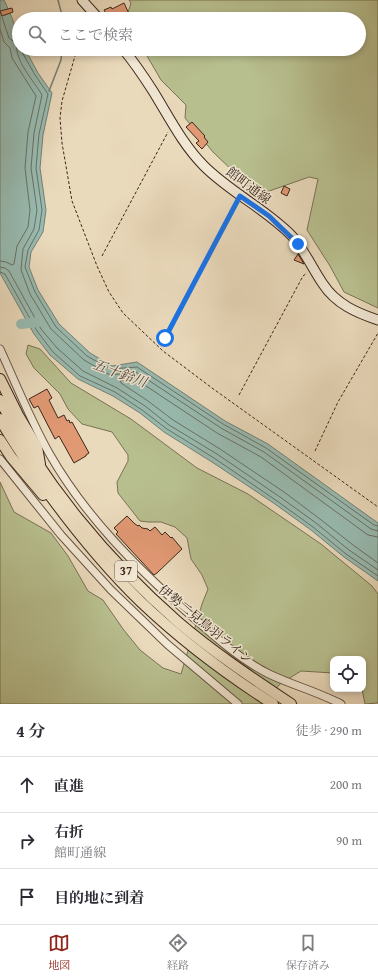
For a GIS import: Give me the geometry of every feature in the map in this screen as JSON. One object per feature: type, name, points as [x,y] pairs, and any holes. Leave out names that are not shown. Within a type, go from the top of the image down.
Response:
[{"type":"main road","points":[[82,0],[93,12]]},
{"type":"main road","name":"館町通線","points":[[128,56],[152,90],[191,151],[204,166],[226,186],[269,216],[290,234],[314,268],[323,285],[341,303],[352,310],[378,320]]},
{"type":"main road","points":[[0,380],[37,447],[42,471]]},
{"type":"main road","name":"伊勢二見鳥羽ライン","points":[[0,400],[42,471],[68,505],[95,537],[152,598],[178,622],[216,653],[291,704]]},
{"type":"main road","name":"伊勢二見鳥羽ライン","points":[[0,419],[28,464],[56,504],[105,563],[141,601],[210,660],[273,704]]},
{"type":"main road","points":[[0,440],[11,457],[46,498],[56,504]]},
{"type":"street","points":[[0,349],[26,409],[50,454],[76,495],[130,559],[157,586],[202,625],[245,659],[269,674],[341,704]]},
{"type":"street","points":[[0,459],[5,468],[56,529],[111,590],[167,644],[238,704]]},
{"type":"path","points":[[75,56],[62,101],[60,118],[62,143],[72,201],[97,266],[109,292],[123,313],[163,351],[378,508]]},
{"type":"path","points":[[102,256],[170,130],[174,126]]},
{"type":"path","points":[[165,338],[240,196]]},
{"type":"path","points":[[239,395],[303,276],[314,268]]},
{"type":"path","points":[[315,451],[338,402],[378,333]]},
{"type":"green space","points":[[129,0],[378,0],[378,308],[344,292],[330,266],[307,230],[318,179],[309,177],[258,195],[213,152],[185,118],[186,105],[161,80],[147,56],[366,56],[366,12],[128,12],[131,3]]},
{"type":"green space","points":[[28,345],[40,349],[71,383],[131,419],[197,468],[248,494],[321,544],[372,586],[378,594],[378,703],[365,704],[363,692],[366,692],[366,656],[330,656],[330,673],[301,671],[280,684],[263,704],[0,704],[0,482],[14,512],[51,533],[68,556],[88,591],[103,600],[140,650],[163,668],[181,674],[208,589],[202,575],[191,559],[187,538],[175,527],[161,522],[140,521],[118,493],[117,482],[128,461],[128,455],[112,432],[82,424],[68,409],[60,394],[34,368],[26,354]]},
{"type":"water","name":"五十鈴川","points":[[0,0],[4,0],[12,18],[12,56],[29,56],[38,73],[52,93],[43,135],[40,168],[46,210],[43,232],[31,252],[29,267],[38,290],[59,324],[90,353],[112,366],[137,362],[225,421],[268,444],[378,523],[378,581],[275,504],[164,432],[140,413],[113,396],[78,379],[50,355],[34,334],[0,273]]},
{"type":"building","points":[[124,3],[128,12],[105,12],[104,10],[111,7],[112,9]]},
{"type":"building","points":[[12,8],[13,12],[2,16],[0,11]]},
{"type":"building","points":[[192,122],[205,136],[204,137],[208,142],[202,149],[196,143],[199,141],[186,127]]},
{"type":"building","points":[[284,186],[290,189],[287,196],[281,193]]},
{"type":"building","points":[[298,254],[304,264],[294,260]]},
{"type":"building","points":[[47,389],[52,398],[49,400],[58,418],[64,415],[67,421],[69,420],[70,423],[72,422],[89,453],[74,463],[59,436],[55,439],[38,406],[34,408],[29,399]]},
{"type":"building","points":[[127,516],[135,524],[142,528],[150,531],[155,527],[162,535],[165,532],[171,538],[172,537],[182,549],[154,575],[116,534],[118,532],[114,528]]},
{"type":"waterway","points":[[58,0],[61,12]]},
{"type":"waterway","points":[[49,91],[61,56]]},
{"type":"waterway","points":[[21,324],[38,322]]},
{"type":"route","points":[[165,338],[240,196],[269,216],[290,234],[298,244]]}]
